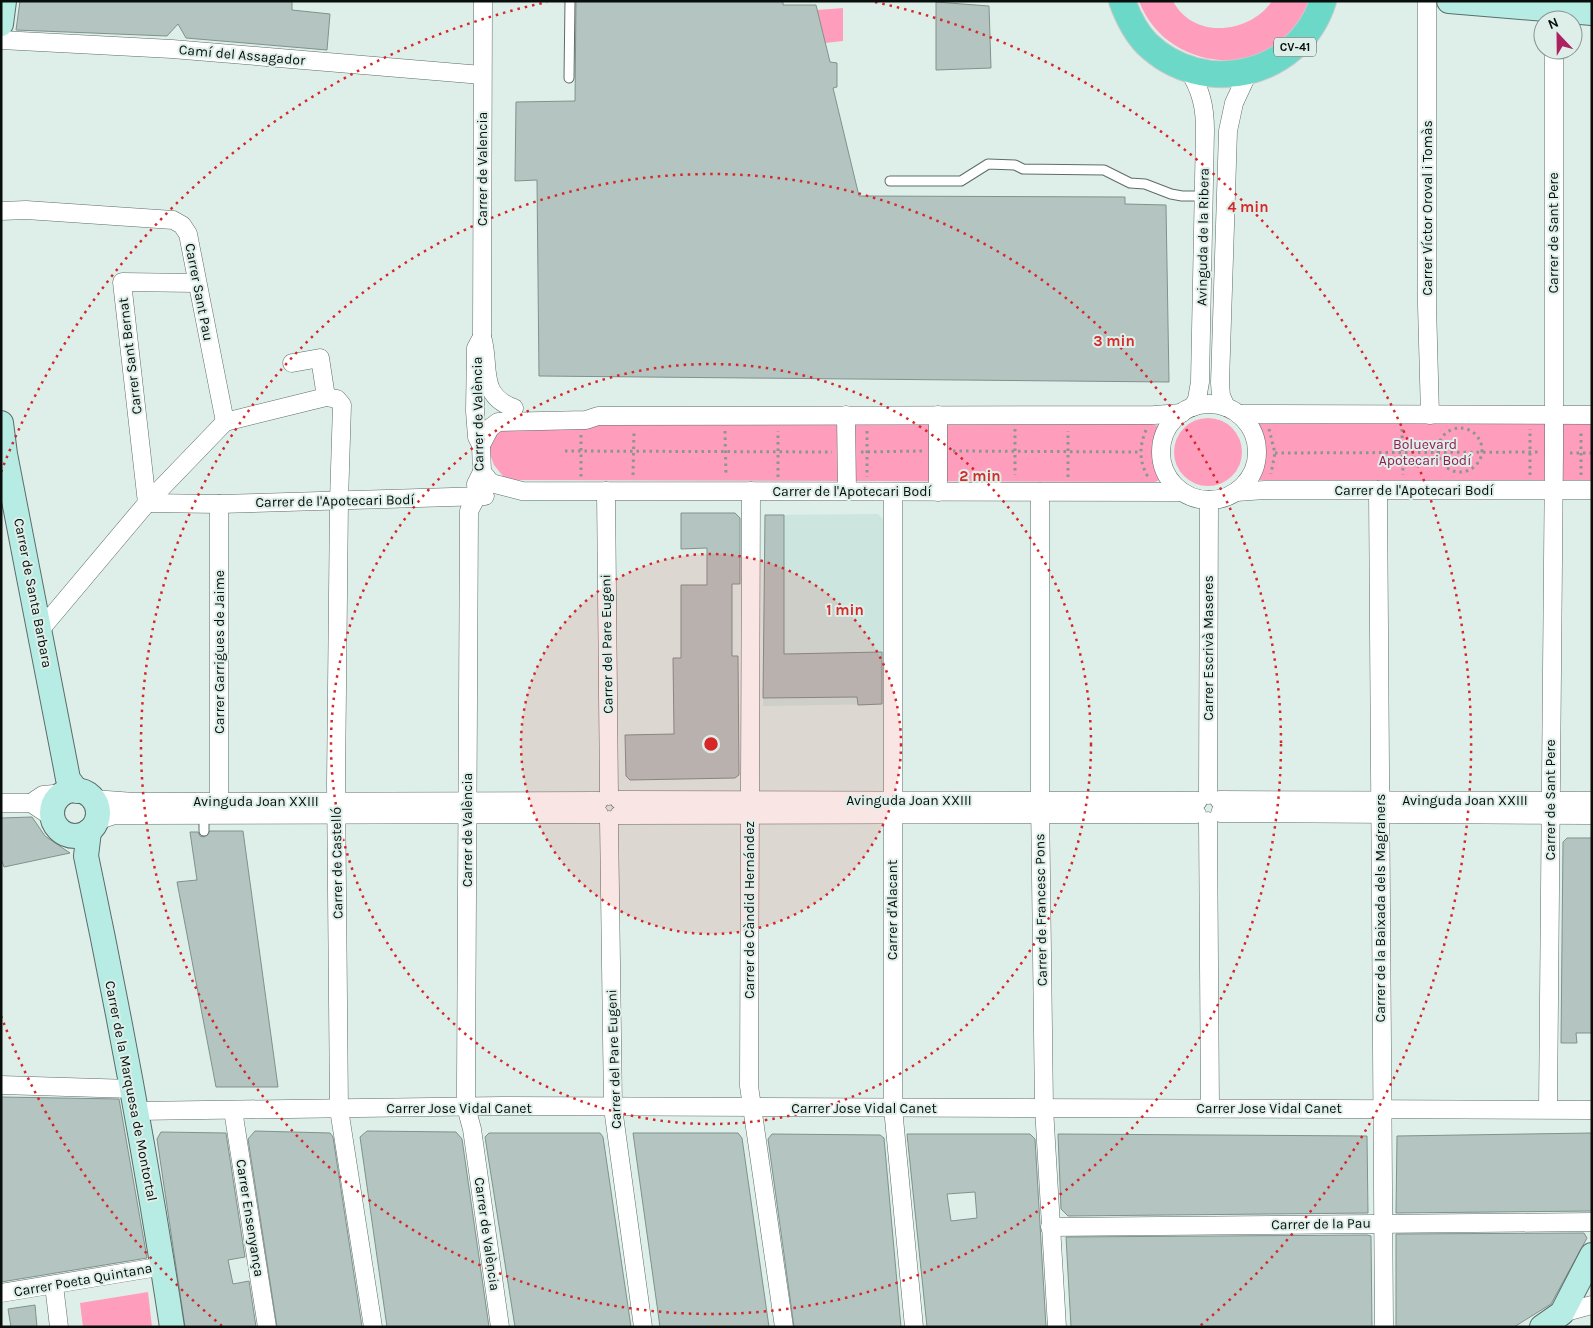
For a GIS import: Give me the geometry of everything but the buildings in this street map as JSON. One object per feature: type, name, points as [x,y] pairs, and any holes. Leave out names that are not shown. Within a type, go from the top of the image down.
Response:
[{"type":"main road","name":"CV-41","points":[[1122,1],[1131,22],[1146,43],[1166,60],[1189,70],[1218,76],[1248,73],[1271,64],[1292,50],[1308,32],[1325,4]]},
{"type":"street","points":[[1,24],[4,1]]},
{"type":"street","name":"Carrer de Valencia","points":[[482,337],[483,1]]},
{"type":"street","name":"Carrer Víctor Oroval i Tomàs","points":[[1427,1],[1427,305],[1430,415]]},
{"type":"street","points":[[1449,1],[1533,12]]},
{"type":"street","name":"Camí del Assagador","points":[[1,40],[172,49],[482,75]]},
{"type":"street","name":"Carrer de Sant Pere","points":[[1548,1109],[1554,60]]},
{"type":"street","name":"Avinguda de la Ribera","points":[[1188,410],[1197,399],[1200,382],[1205,196],[1205,109],[1200,88],[1189,70]]},
{"type":"street","name":"Avinguda de la Ribera","points":[[1233,410],[1221,396],[1220,383],[1228,130],[1234,102],[1248,73]]},
{"type":"street","name":"Carrer Sant Pau","points":[[1,211],[26,210],[173,220],[182,225],[188,234],[196,283],[226,422]]},
{"type":"street","name":"Carrer Sant Bernat","points":[[147,503],[122,282],[196,283]]},
{"type":"street","points":[[482,337],[486,348],[487,381],[493,392],[508,406]]},
{"type":"street","name":"Carrer de València","points":[[482,337],[476,348],[476,421],[477,437],[481,445],[482,472],[476,484],[476,496],[469,511],[466,1107],[473,1135],[500,1327]]},
{"type":"street","points":[[41,629],[147,503],[226,422],[331,398],[320,358],[292,363]]},
{"type":"street","name":"Carrer de Castelló","points":[[331,398],[342,405],[339,501],[336,808],[339,1109],[373,1327]]},
{"type":"street","points":[[481,445],[490,428],[498,422],[586,420],[598,416],[1154,415],[1188,410],[1204,404],[1233,410],[1430,415],[1553,415],[1587,419]]},
{"type":"street","points":[[476,421],[482,414],[508,406],[580,409],[598,416]]},
{"type":"street","points":[[1188,410],[1171,423],[1164,437],[1161,452],[1163,467],[1171,481],[1182,492],[1195,498],[1210,500],[1223,498],[1236,492],[1251,475],[1258,454],[1256,439],[1250,425],[1233,410]]},
{"type":"street","points":[[938,415],[938,492]]},
{"type":"street","points":[[846,416],[847,491]]},
{"type":"street","name":"Carrer de Santa Barbara","points":[[1,423],[3,454],[41,629],[73,809]]},
{"type":"street","name":"Carrer de l'Apotecari Bodí","points":[[482,472],[488,481],[495,485],[522,491],[1182,492]]},
{"type":"street","name":"Carrer de l'Apotecari Bodí","points":[[1236,492],[1265,490],[1553,490],[1586,485]]},
{"type":"street","name":"Carrer de la Baixada dels Magraners","points":[[1378,490],[1384,1327]]},
{"type":"street","name":"Carrer de l'Apotecari Bodí","points":[[147,503],[219,504],[339,501],[515,495],[522,491]]},
{"type":"street","name":"Carrer del Pare Eugeni","points":[[606,491],[613,1108],[643,1327]]},
{"type":"street","name":"Carrer de Càndid Hernández","points":[[751,491],[749,808],[751,1107],[784,1327]]},
{"type":"street","name":"Carrer d'Alacant","points":[[893,492],[891,808],[893,1108],[914,1327]]},
{"type":"street","name":"Carrer de Francesc Pons","points":[[1040,492],[1040,807],[1044,1108],[1057,1327]]},
{"type":"street","name":"Carrer Escrivà Maseres","points":[[1210,500],[1208,807],[1210,1108]]},
{"type":"street","name":"Carrer Garrigues de Jaime","points":[[208,812],[219,504]]},
{"type":"street","name":"Avinguda Joan XXIII","points":[[73,809],[115,815],[336,808],[1550,807],[1592,801]]},
{"type":"street","points":[[1,803],[31,803],[73,809]]},
{"type":"street","name":"Avinguda Joan XXIII","points":[[1550,807],[1592,815]]},
{"type":"street","name":"Carrer de la Marquesa de Montortal","points":[[73,809],[86,856],[134,1100],[164,1266],[172,1327]]},
{"type":"street","name":"Carrer Jose Vidal Canet","points":[[1,1085],[233,1110],[466,1107],[751,1107],[1592,1110]]},
{"type":"street","name":"Carrer Ensenyança","points":[[233,1110],[267,1327]]},
{"type":"street","name":"Carrer de la Pau","points":[[1050,1227],[1592,1222]]},
{"type":"street","points":[[1559,1320],[1592,1256]]},
{"type":"street","name":"Carrer Poeta Quintana","points":[[1,1294],[164,1266]]},
{"type":"street","points":[[54,1285],[59,1327]]},
{"type":"street","points":[[1542,1327],[1592,1306]]},
{"type":"lane","points":[[570,1],[570,78]]},
{"type":"lane","points":[[890,181],[961,181],[988,164],[1022,168],[1104,170],[1125,181],[1145,184],[1171,194],[1205,196]]},
{"type":"path","points":[[1586,485],[1582,453],[1587,419]]},
{"type":"path","points":[[725,423],[726,482]]},
{"type":"path","points":[[778,423],[778,483]]},
{"type":"path","points":[[866,423],[868,482]]},
{"type":"path","points":[[1068,423],[1068,482]]},
{"type":"path","points":[[1149,423],[1140,452],[1141,465],[1151,483]]},
{"type":"path","points":[[1530,423],[1530,481]]},
{"type":"path","points":[[1015,424],[1015,482]]},
{"type":"path","points":[[1266,424],[1273,439],[1275,453],[1268,480]]},
{"type":"path","points":[[1402,424],[1403,480]]},
{"type":"path","points":[[633,482],[634,426]]},
{"type":"path","points":[[580,427],[582,481]]},
{"type":"path","points":[[1459,428],[1472,432],[1477,436],[1482,452],[1477,463],[1472,468],[1457,472],[1443,464],[1437,452],[1442,438],[1452,429],[1459,428]]},
{"type":"path","points":[[566,451],[839,452]]},
{"type":"path","points":[[855,452],[920,451]]},
{"type":"path","points":[[947,451],[1140,452]]},
{"type":"path","points":[[1275,453],[1547,452]]},
{"type":"path","points":[[1562,452],[1592,453]]},
{"type":"shaded area","points":[[878,514],[883,519],[883,704],[763,706],[765,515]]},
{"type":"green space","points":[[1139,1],[1173,1],[1182,14],[1194,22],[1207,27],[1222,28],[1236,26],[1250,20],[1262,12],[1272,1],[1310,1],[1296,27],[1276,46],[1252,57],[1226,60],[1199,56],[1174,45],[1154,26]]},
{"type":"green space","points":[[843,8],[843,41],[825,43],[817,10]]},
{"type":"green space","points":[[1201,418],[1215,418],[1227,423],[1237,433],[1242,445],[1242,459],[1237,471],[1227,481],[1215,486],[1201,486],[1189,481],[1179,471],[1174,459],[1174,445],[1179,433],[1189,423]]},
{"type":"green space","points":[[725,423],[1149,423],[1158,426],[1159,431],[1154,452],[1162,479],[1155,482],[506,480],[494,465],[488,449],[500,427]]},
{"type":"green space","name":"Boluevard Apotecari Bodí","points":[[1592,423],[1592,480],[1257,480],[1263,452],[1258,424]]},
{"type":"green space","points":[[148,1292],[152,1327],[83,1327],[80,1303]]}]
